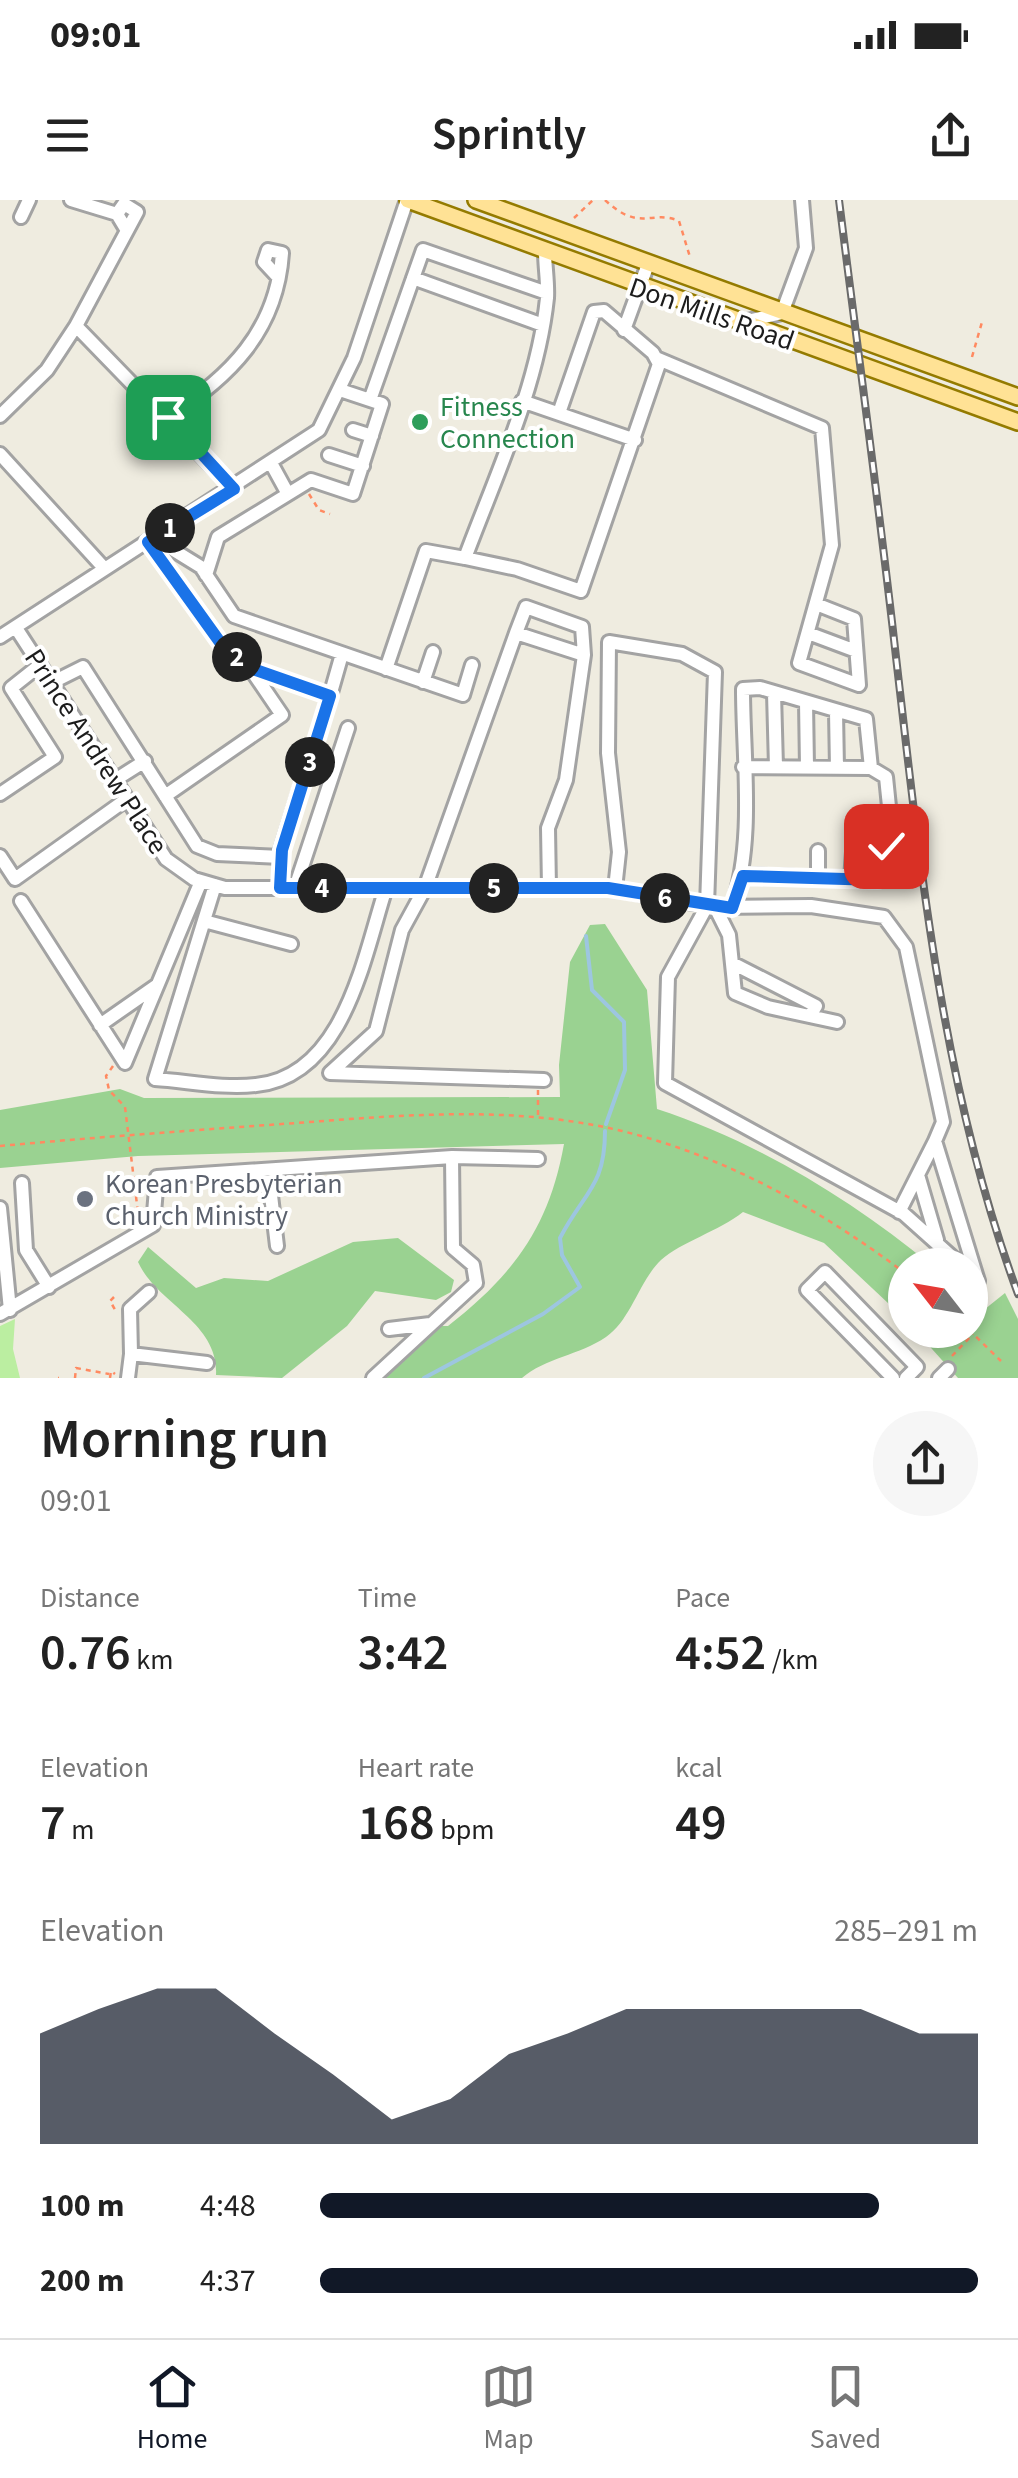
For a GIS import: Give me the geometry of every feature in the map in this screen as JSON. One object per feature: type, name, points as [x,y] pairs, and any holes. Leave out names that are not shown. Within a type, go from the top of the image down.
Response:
[{"type":"main road","name":"Don Mills Road","points":[[408,200],[639,288],[1018,422]]},
{"type":"main road","name":"Don Mills Road","points":[[476,200],[1018,397]]},
{"type":"street","points":[[21,218],[29,200]]},
{"type":"street","points":[[0,416],[46,370],[76,326],[126,229],[117,214],[71,200]]},
{"type":"street","points":[[0,638],[319,430],[340,390],[408,200]]},
{"type":"street","points":[[740,323],[782,313],[806,248],[802,200]]},
{"type":"street","points":[[370,400],[423,250],[547,294]]},
{"type":"street","points":[[465,558],[522,401],[542,326],[547,294],[544,251]]},
{"type":"street","points":[[624,330],[648,264]]},
{"type":"street","points":[[168,417],[223,380],[246,354],[277,276]]},
{"type":"street","points":[[413,278],[542,326]]},
{"type":"street","points":[[559,413],[594,312],[612,316],[656,358],[822,428],[832,545],[799,664],[859,684],[854,619],[816,604]]},
{"type":"street","points":[[76,326],[234,489]]},
{"type":"street","points":[[386,669],[426,550],[517,569],[582,591],[636,440],[659,364],[656,358]]},
{"type":"street","points":[[206,575],[218,537],[311,480],[354,494],[382,404],[340,390]]},
{"type":"street","points":[[522,401],[636,440]]},
{"type":"street","points":[[353,430],[372,436]]},
{"type":"street","points":[[0,454],[104,568]]},
{"type":"street","points":[[329,455],[362,466]]},
{"type":"street","points":[[271,464],[288,494]]},
{"type":"street","points":[[151,540],[206,575],[234,616],[464,695],[472,664]]},
{"type":"street","points":[[151,540],[222,645],[250,668],[282,715],[164,796]]},
{"type":"street","points":[[541,1080],[330,1073],[376,1030],[402,930],[425,888],[526,607],[582,627],[584,655],[566,780],[548,828],[549,888]]},
{"type":"street","name":"Prince Andrew Place","points":[[16,628],[166,858],[208,883]]},
{"type":"street","points":[[516,633],[584,655]]},
{"type":"street","points":[[808,633],[856,651]]},
{"type":"street","points":[[615,889],[619,852],[608,753],[608,642],[682,654],[715,672],[711,907],[668,978],[665,1084],[900,1212],[944,1248]]},
{"type":"street","points":[[423,682],[433,652]]},
{"type":"street","points":[[288,888],[280,856],[342,654]]},
{"type":"street","points":[[0,794],[55,757],[11,688],[40,665]]},
{"type":"street","points":[[52,682],[84,667],[198,846],[217,854],[280,856]]},
{"type":"street","points":[[250,668],[330,696]]},
{"type":"street","points":[[732,908],[743,876],[742,689],[866,720],[871,768]]},
{"type":"street","points":[[774,694],[776,767]]},
{"type":"street","points":[[806,702],[807,768]]},
{"type":"street","points":[[836,712],[837,768]]},
{"type":"street","points":[[288,888],[348,728]]},
{"type":"street","points":[[115,780],[145,762]]},
{"type":"street","points":[[743,767],[871,768],[886,777],[892,836],[878,880],[743,876]]},
{"type":"street","points":[[0,856],[16,878],[127,798]]},
{"type":"street","points":[[818,851],[818,878]]},
{"type":"street","points":[[852,879],[853,852]]},
{"type":"street","points":[[208,883],[204,921],[155,1080],[258,1086],[291,1072],[325,1045],[347,1007],[386,888]]},
{"type":"street","points":[[208,883],[288,888],[615,889],[711,907],[811,906],[884,917],[906,947],[944,1122],[900,1212]]},
{"type":"street","points":[[124,1062],[208,883]]},
{"type":"street","points":[[21,901],[124,1062]]},
{"type":"street","points":[[711,907],[730,935],[735,992],[768,1007],[838,1022]]},
{"type":"street","points":[[204,921],[291,944]]},
{"type":"street","points":[[732,962],[798,993],[816,1006],[810,1016]]},
{"type":"street","points":[[100,1025],[157,986]]},
{"type":"street","points":[[935,1141],[968,1248]]},
{"type":"street","points":[[373,1378],[476,1283],[473,1264],[453,1248],[452,1156]]},
{"type":"street","points":[[0,1208],[4,1208],[5,1312],[153,1226],[157,1178],[452,1156],[538,1159]]},
{"type":"street","points":[[268,1170],[277,1246]]},
{"type":"street","points":[[918,1175],[938,1242]]},
{"type":"street","points":[[22,1183],[26,1250],[49,1287]]},
{"type":"street","points":[[892,1378],[807,1290],[825,1272],[918,1367],[906,1378]]},
{"type":"street","points":[[128,1378],[132,1354],[130,1309],[149,1292]]},
{"type":"street","points":[[389,1329],[432,1324]]},
{"type":"street","points":[[132,1354],[207,1362]]},
{"type":"path","points":[[574,218],[593,200]]},
{"type":"path","points":[[606,200],[642,221],[672,217],[678,220],[690,257]]},
{"type":"path","points":[[972,357],[982,322]]},
{"type":"path","points":[[306,483],[318,510],[330,514]]},
{"type":"path","points":[[124,1062],[109,1067],[106,1076],[109,1090],[125,1106],[140,1233]]},
{"type":"path","points":[[538,1118],[541,1080]]},
{"type":"path","points":[[988,1347],[1002,1360]]},
{"type":"path","points":[[955,1352],[958,1348]]},
{"type":"path","points":[[75,1378],[76,1368],[111,1375]]},
{"type":"green space","points":[[605,924],[647,990],[657,1109],[766,1155],[836,1196],[910,1248],[888,1248],[888,1303],[824,1243],[743,1212],[661,1260],[622,1321],[606,1337],[522,1378],[382,1378],[439,1326],[448,1326],[471,1307],[509,1268],[549,1201],[564,1144],[138,1156],[0,1168],[0,1110],[120,1089],[144,1098],[560,1097],[559,1065],[570,962],[590,925]]},
{"type":"green space","points":[[398,1238],[454,1280],[451,1292],[436,1300],[375,1291],[347,1326],[282,1378],[216,1375],[208,1341],[147,1277],[138,1262],[148,1247],[196,1288],[224,1278],[268,1281],[353,1242]]},
{"type":"green space","points":[[1005,1293],[1018,1319],[1018,1378],[958,1378],[931,1348],[988,1348],[988,1307]]},
{"type":"green space","points":[[15,1319],[13,1349],[20,1378],[0,1378],[0,1326]]},
{"type":"waterway","points":[[586,936],[592,990],[624,1022],[625,1070],[606,1124]]},
{"type":"waterway","points":[[424,1378],[543,1314],[580,1287],[562,1255],[560,1238],[597,1177],[605,1131]]},
{"type":"railway","points":[[839,200],[938,979],[970,1138],[1018,1294]]},
{"type":"place","name":"Fitness Connection","points":[[420,422]]},
{"type":"place","name":"Korean Presbyterian Church Ministry","points":[[85,1199]]},
{"type":"route","points":[[168,417],[234,489],[148,542],[222,645],[250,668],[330,696],[282,850],[280,888],[608,888],[732,908],[743,876],[878,880],[886,846]]}]
